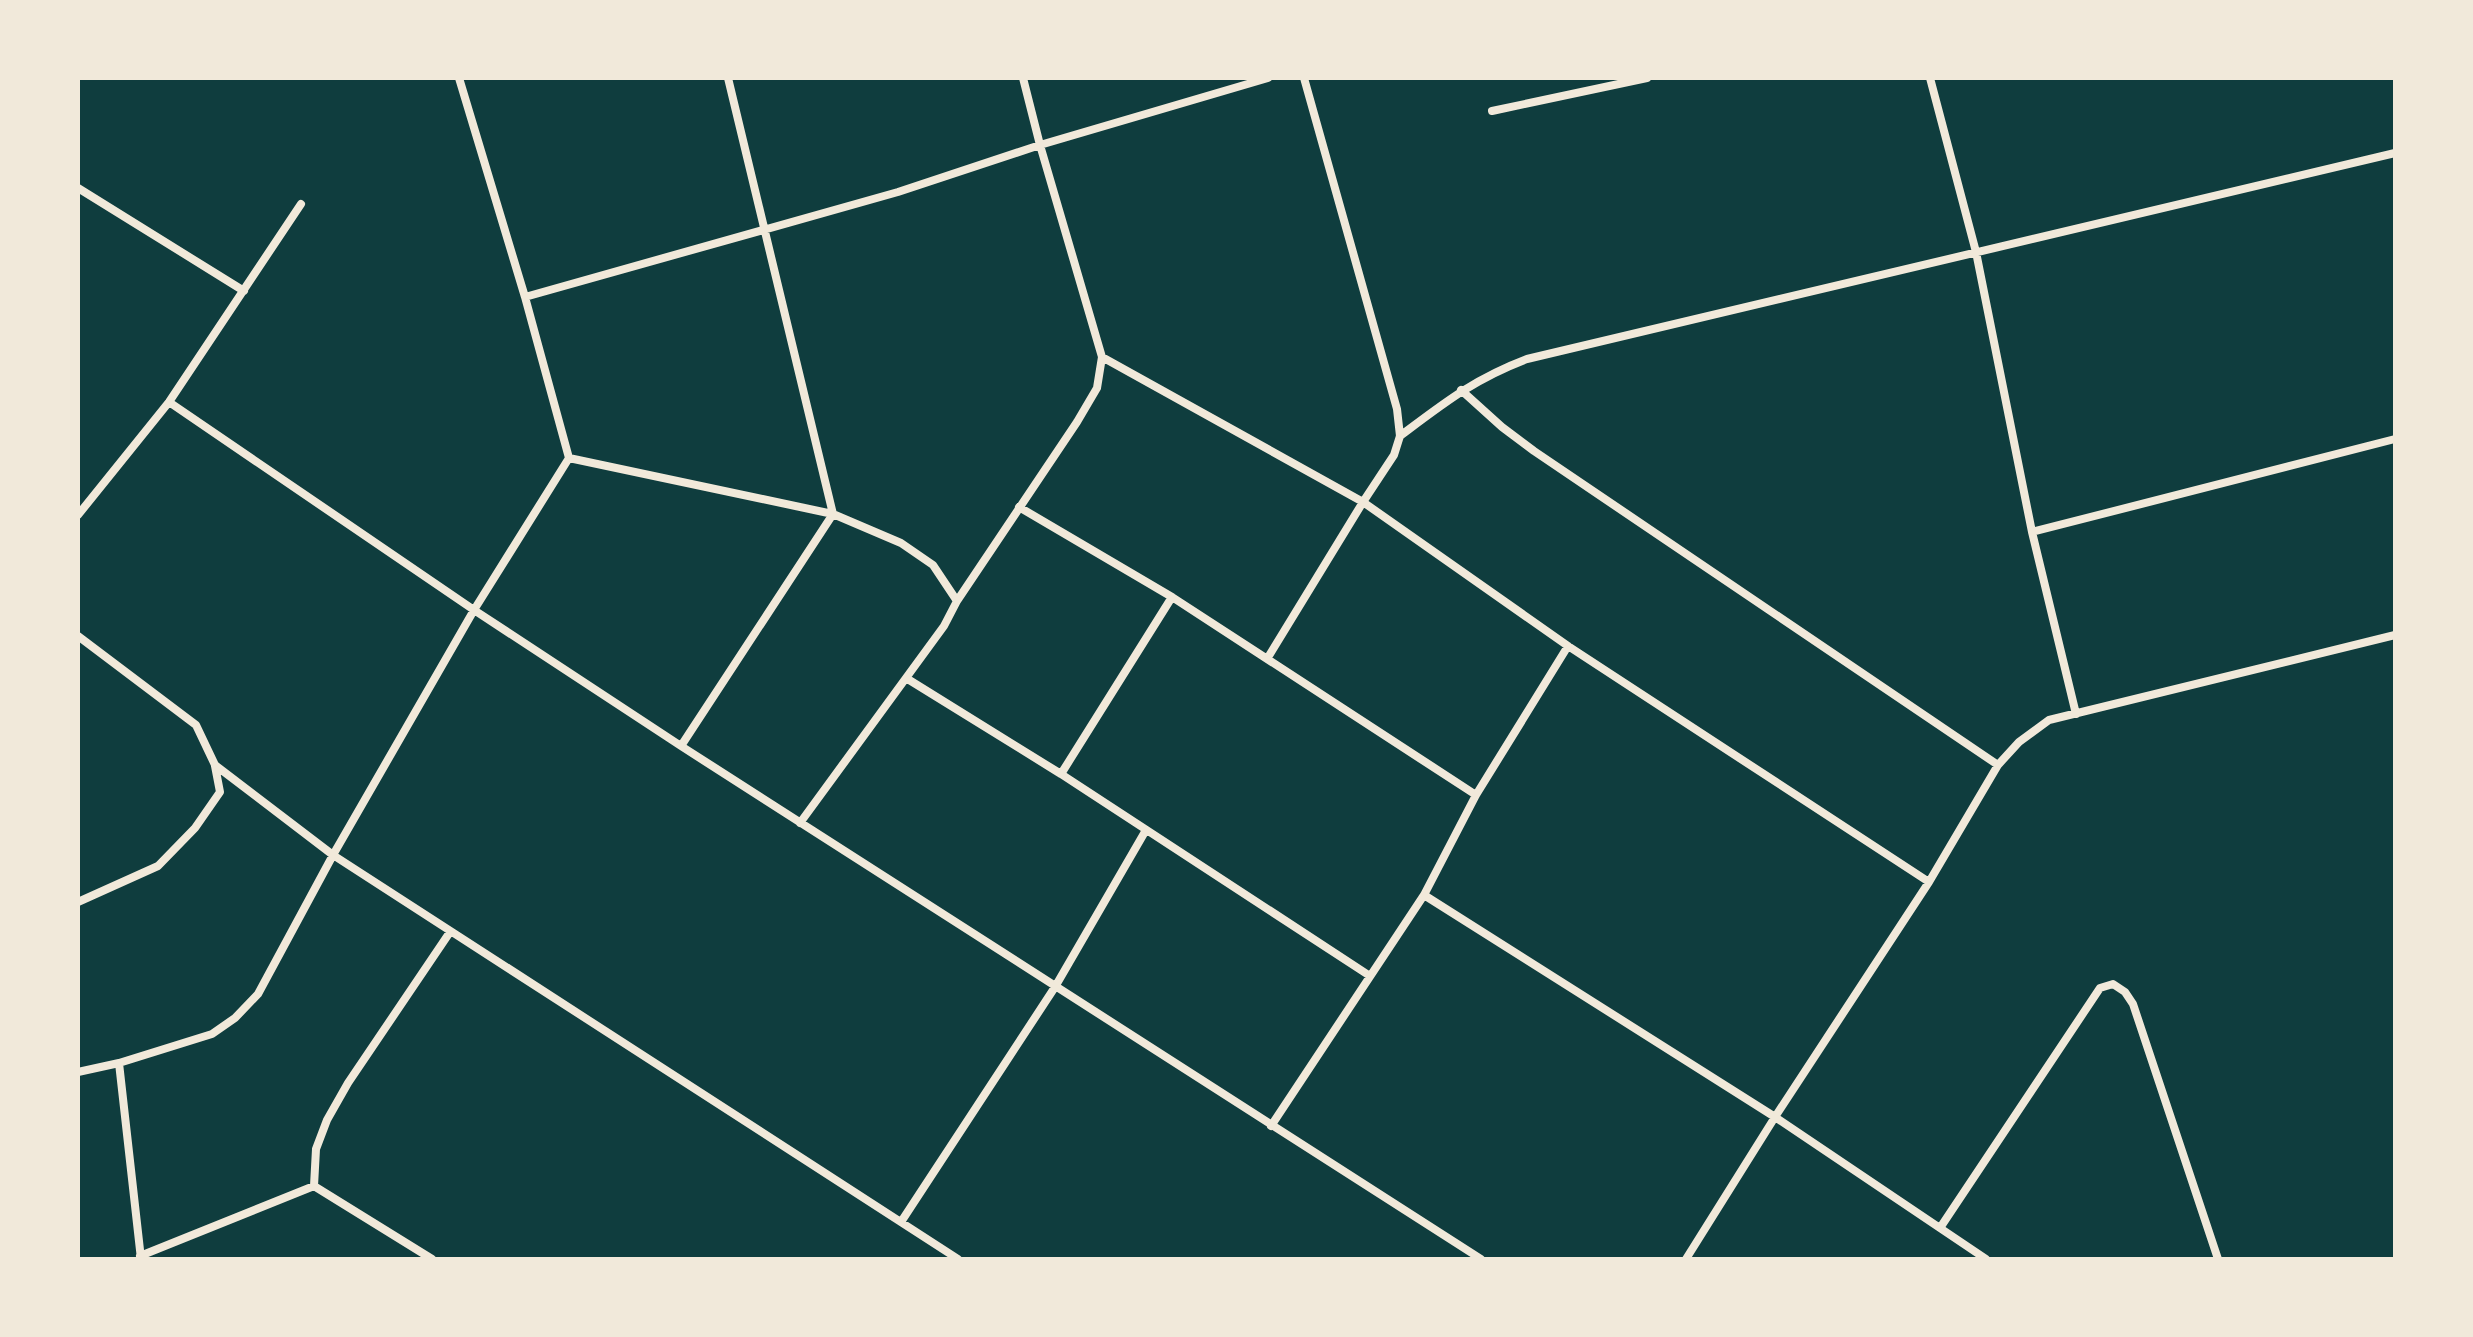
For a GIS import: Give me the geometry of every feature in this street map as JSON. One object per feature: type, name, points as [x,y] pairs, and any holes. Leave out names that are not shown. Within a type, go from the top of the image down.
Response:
[{"type":"street","points":[[78,1072],[119,1063],[212,1034],[235,1018],[258,994],[333,855],[474,610],[569,458],[525,297],[459,78]]},
{"type":"street","points":[[681,746],[833,514],[728,78]]},
{"type":"street","points":[[800,823],[944,626],[957,601],[1097,388],[1102,357],[1023,78]]},
{"type":"street","points":[[525,297],[898,192],[1040,145],[1268,78]]},
{"type":"street","points":[[1267,659],[1394,455],[1400,436],[1397,409],[1304,78]]},
{"type":"street","points":[[1492,111],[1647,78]]},
{"type":"street","points":[[1930,78],[1976,252],[2032,532],[2076,714]]},
{"type":"street","points":[[1400,436],[1461,390],[1527,359],[2395,153]]},
{"type":"street","points":[[78,188],[244,291]]},
{"type":"street","points":[[78,515],[169,402],[301,204]]},
{"type":"street","points":[[1102,357],[1363,502],[1568,646],[1929,882]]},
{"type":"street","points":[[1461,390],[1534,451],[1998,765]]},
{"type":"street","points":[[169,402],[474,610],[681,746],[1481,1259]]},
{"type":"street","points":[[2032,532],[2395,439]]},
{"type":"street","points":[[569,458],[833,514],[901,543],[933,565],[957,601]]},
{"type":"street","points":[[1019,507],[1172,597],[1476,795]]},
{"type":"street","points":[[1061,774],[1172,597]]},
{"type":"street","points":[[1686,1259],[1929,882],[1998,765],[2019,742],[2049,720],[2395,635]]},
{"type":"street","points":[[78,636],[196,725],[215,765],[220,792],[195,828],[158,866],[78,902]]},
{"type":"street","points":[[1271,1126],[1424,895],[1476,795],[1568,646]]},
{"type":"street","points":[[906,678],[1061,774],[1370,976]]},
{"type":"street","points":[[215,765],[333,855],[958,1259]]},
{"type":"street","points":[[901,1222],[1055,987],[1146,830]]},
{"type":"street","points":[[1424,895],[1775,1117],[1986,1259]]},
{"type":"street","points":[[314,1186],[316,1149],[327,1120],[348,1083],[450,932]]},
{"type":"street","points":[[1940,1228],[2100,988],[2113,984],[2125,992],[2133,1004],[2218,1259]]},
{"type":"street","points":[[119,1063],[141,1258],[314,1186]]},
{"type":"street","points":[[314,1186],[432,1259]]}]
